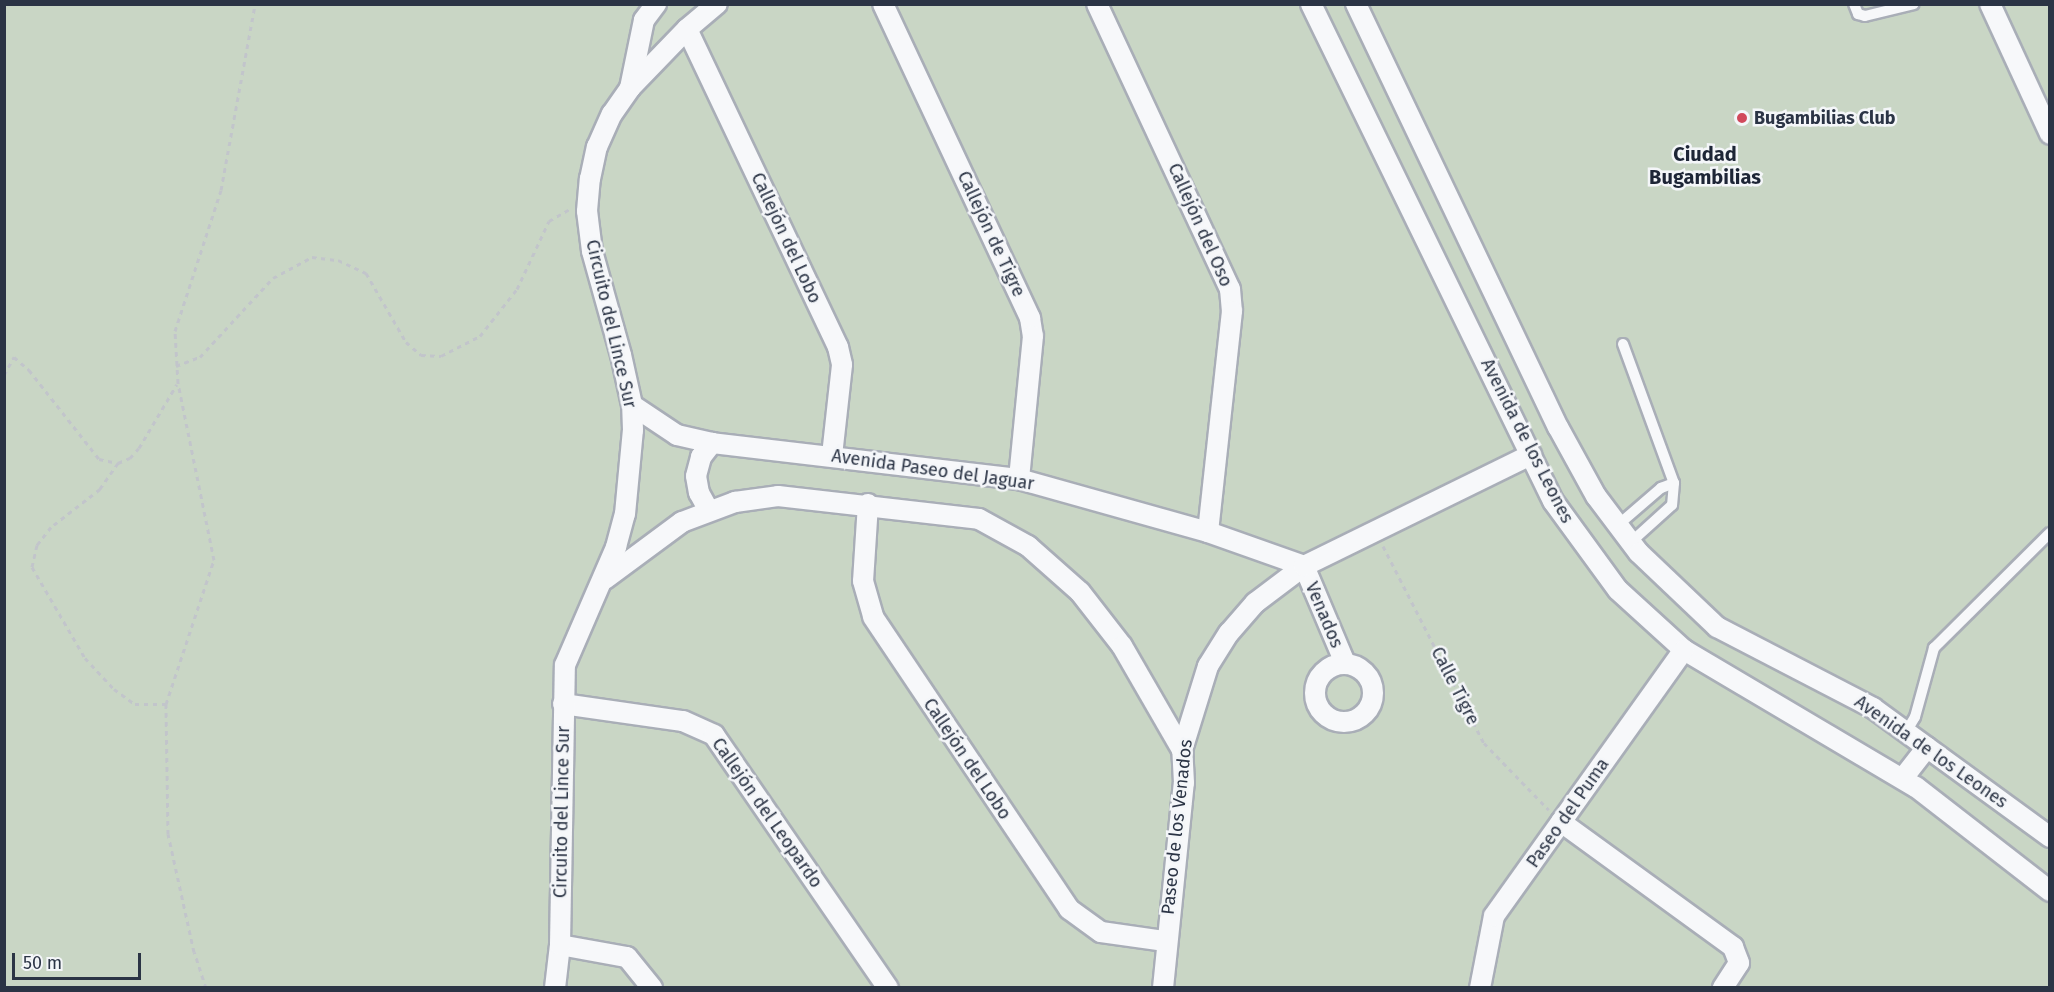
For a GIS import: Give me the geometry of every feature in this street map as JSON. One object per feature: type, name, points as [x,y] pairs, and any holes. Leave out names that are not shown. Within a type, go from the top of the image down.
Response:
[{"type":"street","points":[[630,88],[644,20],[656,4]]},
{"type":"street","points":[[630,88],[687,29],[717,4]]},
{"type":"street","name":"Callejón de Tigre","points":[[883,4],[1030,318],[1033,336],[1019,478]]},
{"type":"street","name":"Callejón del Oso","points":[[1097,4],[1230,289],[1232,311],[1208,532]]},
{"type":"street","name":"Avenida de los Leones","points":[[1311,4],[1553,501],[1618,590],[1684,650],[1903,778],[2049,891]]},
{"type":"street","name":"Avenida de los Leones","points":[[1356,4],[1558,427],[1596,496],[1631,542],[1681,596],[1717,627],[1873,708],[2049,837]]},
{"type":"street","points":[[1990,4],[2049,134]]},
{"type":"street","name":"Callejón del Lobo","points":[[687,29],[838,347],[842,365],[832,456]]},
{"type":"street","name":"Circuito del Lince Sur","points":[[555,987],[560,945],[565,665],[584,615],[603,581],[626,514],[632,405],[592,251],[587,211],[597,147],[612,114],[630,88]]},
{"type":"street","name":"Avenida Paseo del Jaguar","points":[[632,405],[677,435],[712,442],[1019,478],[1208,532],[1304,566]]},
{"type":"street","points":[[708,509],[699,493],[696,476],[701,457],[712,442]]},
{"type":"street","name":"Paseo de los Venados","points":[[1163,987],[1165,941],[1184,783],[1182,750],[1208,666],[1229,633],[1256,603],[1304,566],[1531,455]]},
{"type":"street","points":[[603,581],[655,540],[708,509],[778,496],[868,504],[979,519],[1028,546],[1080,592],[1122,646],[1182,750]]},
{"type":"street","name":"Callejón del Lobo","points":[[868,504],[863,581],[873,617],[1069,909],[1101,932],[1165,941]]},
{"type":"street","name":"Venados","points":[[1304,566],[1344,663]]},
{"type":"street","name":"Paseo del Puma","points":[[1480,987],[1494,916],[1684,650]]},
{"type":"street","name":"Callejón del Leopardo","points":[[563,704],[683,721],[714,735],[888,987]]},
{"type":"street","points":[[1903,778],[1927,747]]},
{"type":"street","points":[[1561,822],[1733,947],[1738,963],[1723,987]]},
{"type":"street","points":[[560,945],[627,957],[652,987]]},
{"type":"lane","points":[[1854,4],[1860,16],[1914,4]]},
{"type":"lane","points":[[1623,344],[1674,483],[1672,505],[1631,542]]},
{"type":"lane","points":[[1618,525],[1661,488],[1674,483]]},
{"type":"lane","points":[[1906,732],[1915,717],[1934,648],[2049,533]]},
{"type":"path","points":[[206,987],[194,952],[168,834],[166,704],[214,560],[178,382],[175,331],[221,190],[255,4]]},
{"type":"path","points":[[176,366],[201,357],[273,278],[312,257],[338,260],[366,273],[406,342],[421,356],[441,356],[480,336],[517,290],[549,221],[566,208],[587,211]]},
{"type":"path","points":[[4,375],[14,357],[29,370],[99,459],[118,463]]},
{"type":"path","points":[[166,704],[135,704],[114,689],[85,658],[32,567],[37,545],[51,527],[100,489],[118,463],[130,458],[139,448],[178,382]]},
{"type":"path","name":"Calle Tigre","points":[[1375,531],[1484,743],[1561,822]]},
{"type":"green space","points":[[5,5],[2049,5],[2049,988],[5,988]]},
{"type":"place","name":"Bugambilias Club","points":[[1742,118]]},
{"type":"district","name":"Ciudad Bugambilias","points":[[1705,166]]}]
